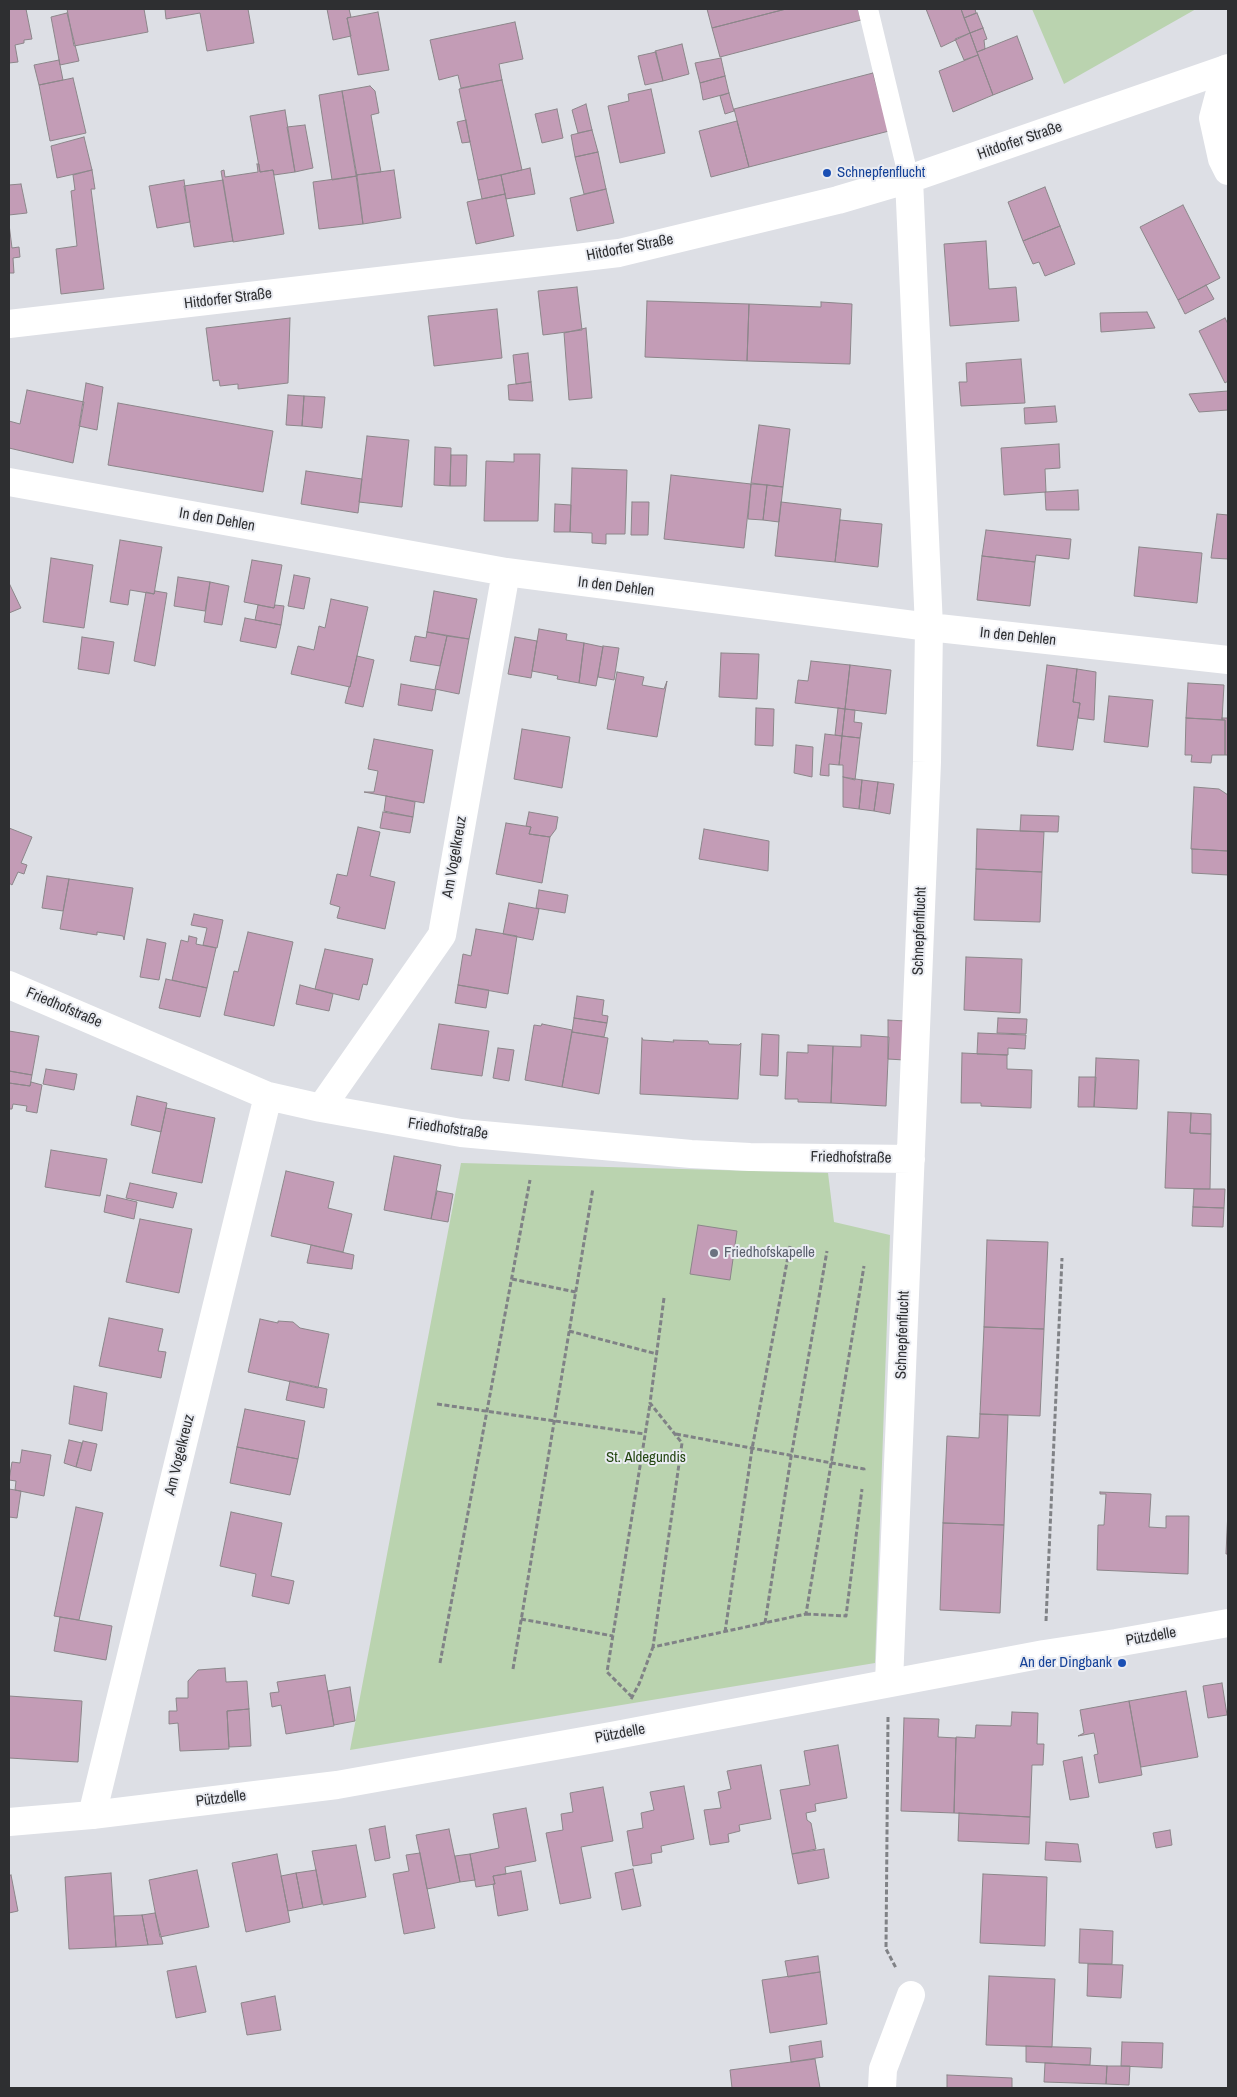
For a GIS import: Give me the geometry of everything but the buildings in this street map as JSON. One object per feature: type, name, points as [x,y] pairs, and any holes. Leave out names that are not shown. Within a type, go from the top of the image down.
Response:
[{"type":"street","name":"Hitdorfer Straße","points":[[9,324],[619,253],[838,200],[909,180],[1227,69]]},
{"type":"street","points":[[1227,69],[1212,118],[1222,159],[1228,171]]},
{"type":"street","name":"Schnepfenflucht","points":[[890,1682],[927,762],[928,627],[909,180]]},
{"type":"street","name":"In den Dehlen","points":[[9,482],[506,572],[928,627],[1228,660]]},
{"type":"street","name":"Am Vogelkreuz","points":[[321,1108],[442,935],[506,572]]},
{"type":"street","name":"Friedhofstraße","points":[[9,985],[268,1096],[321,1108],[461,1133],[691,1154],[750,1157],[911,1159]]},
{"type":"street","name":"Am Vogelkreuz","points":[[92,1815],[268,1096]]},
{"type":"street","name":"Pützdelle","points":[[9,1822],[92,1815],[337,1784],[611,1736],[1044,1654],[1228,1623]]},
{"type":"street","points":[[882,2088],[883,2068],[911,1995]]},
{"type":"lane","points":[[868,9],[909,180]]},
{"type":"path","points":[[440,1663],[530,1180]]},
{"type":"path","points":[[513,1669],[593,1188]]},
{"type":"path","points":[[725,1632],[752,1449],[790,1246]]},
{"type":"path","points":[[765,1623],[827,1251]]},
{"type":"path","points":[[1044,1654],[1062,1258]]},
{"type":"path","points":[[806,1614],[864,1266]]},
{"type":"path","points":[[512,1279],[576,1292]]},
{"type":"path","points":[[632,1697],[607,1672],[650,1403],[664,1298]]},
{"type":"path","points":[[569,1331],[657,1354]]},
{"type":"path","points":[[611,1736],[640,1684],[653,1647],[682,1443],[650,1403]]},
{"type":"path","points":[[437,1404],[645,1434]]},
{"type":"path","points":[[653,1647],[806,1614],[846,1616],[864,1469],[675,1434]]},
{"type":"path","points":[[521,1619],[612,1636]]},
{"type":"path","points":[[890,1682],[886,1949],[911,1995]]},
{"type":"green space","points":[[1032,9],[1196,9],[1064,84]]},
{"type":"green space","name":"St. Aldegundis","points":[[461,1163],[828,1173],[834,1222],[890,1235],[875,1663],[350,1750]]},
{"type":"place","name":"Schnepfenflucht","points":[[827,173]]},
{"type":"place","name":"Friedhofskapelle","points":[[714,1253]]},
{"type":"place","name":"An der Dingbank","points":[[1122,1663]]}]
